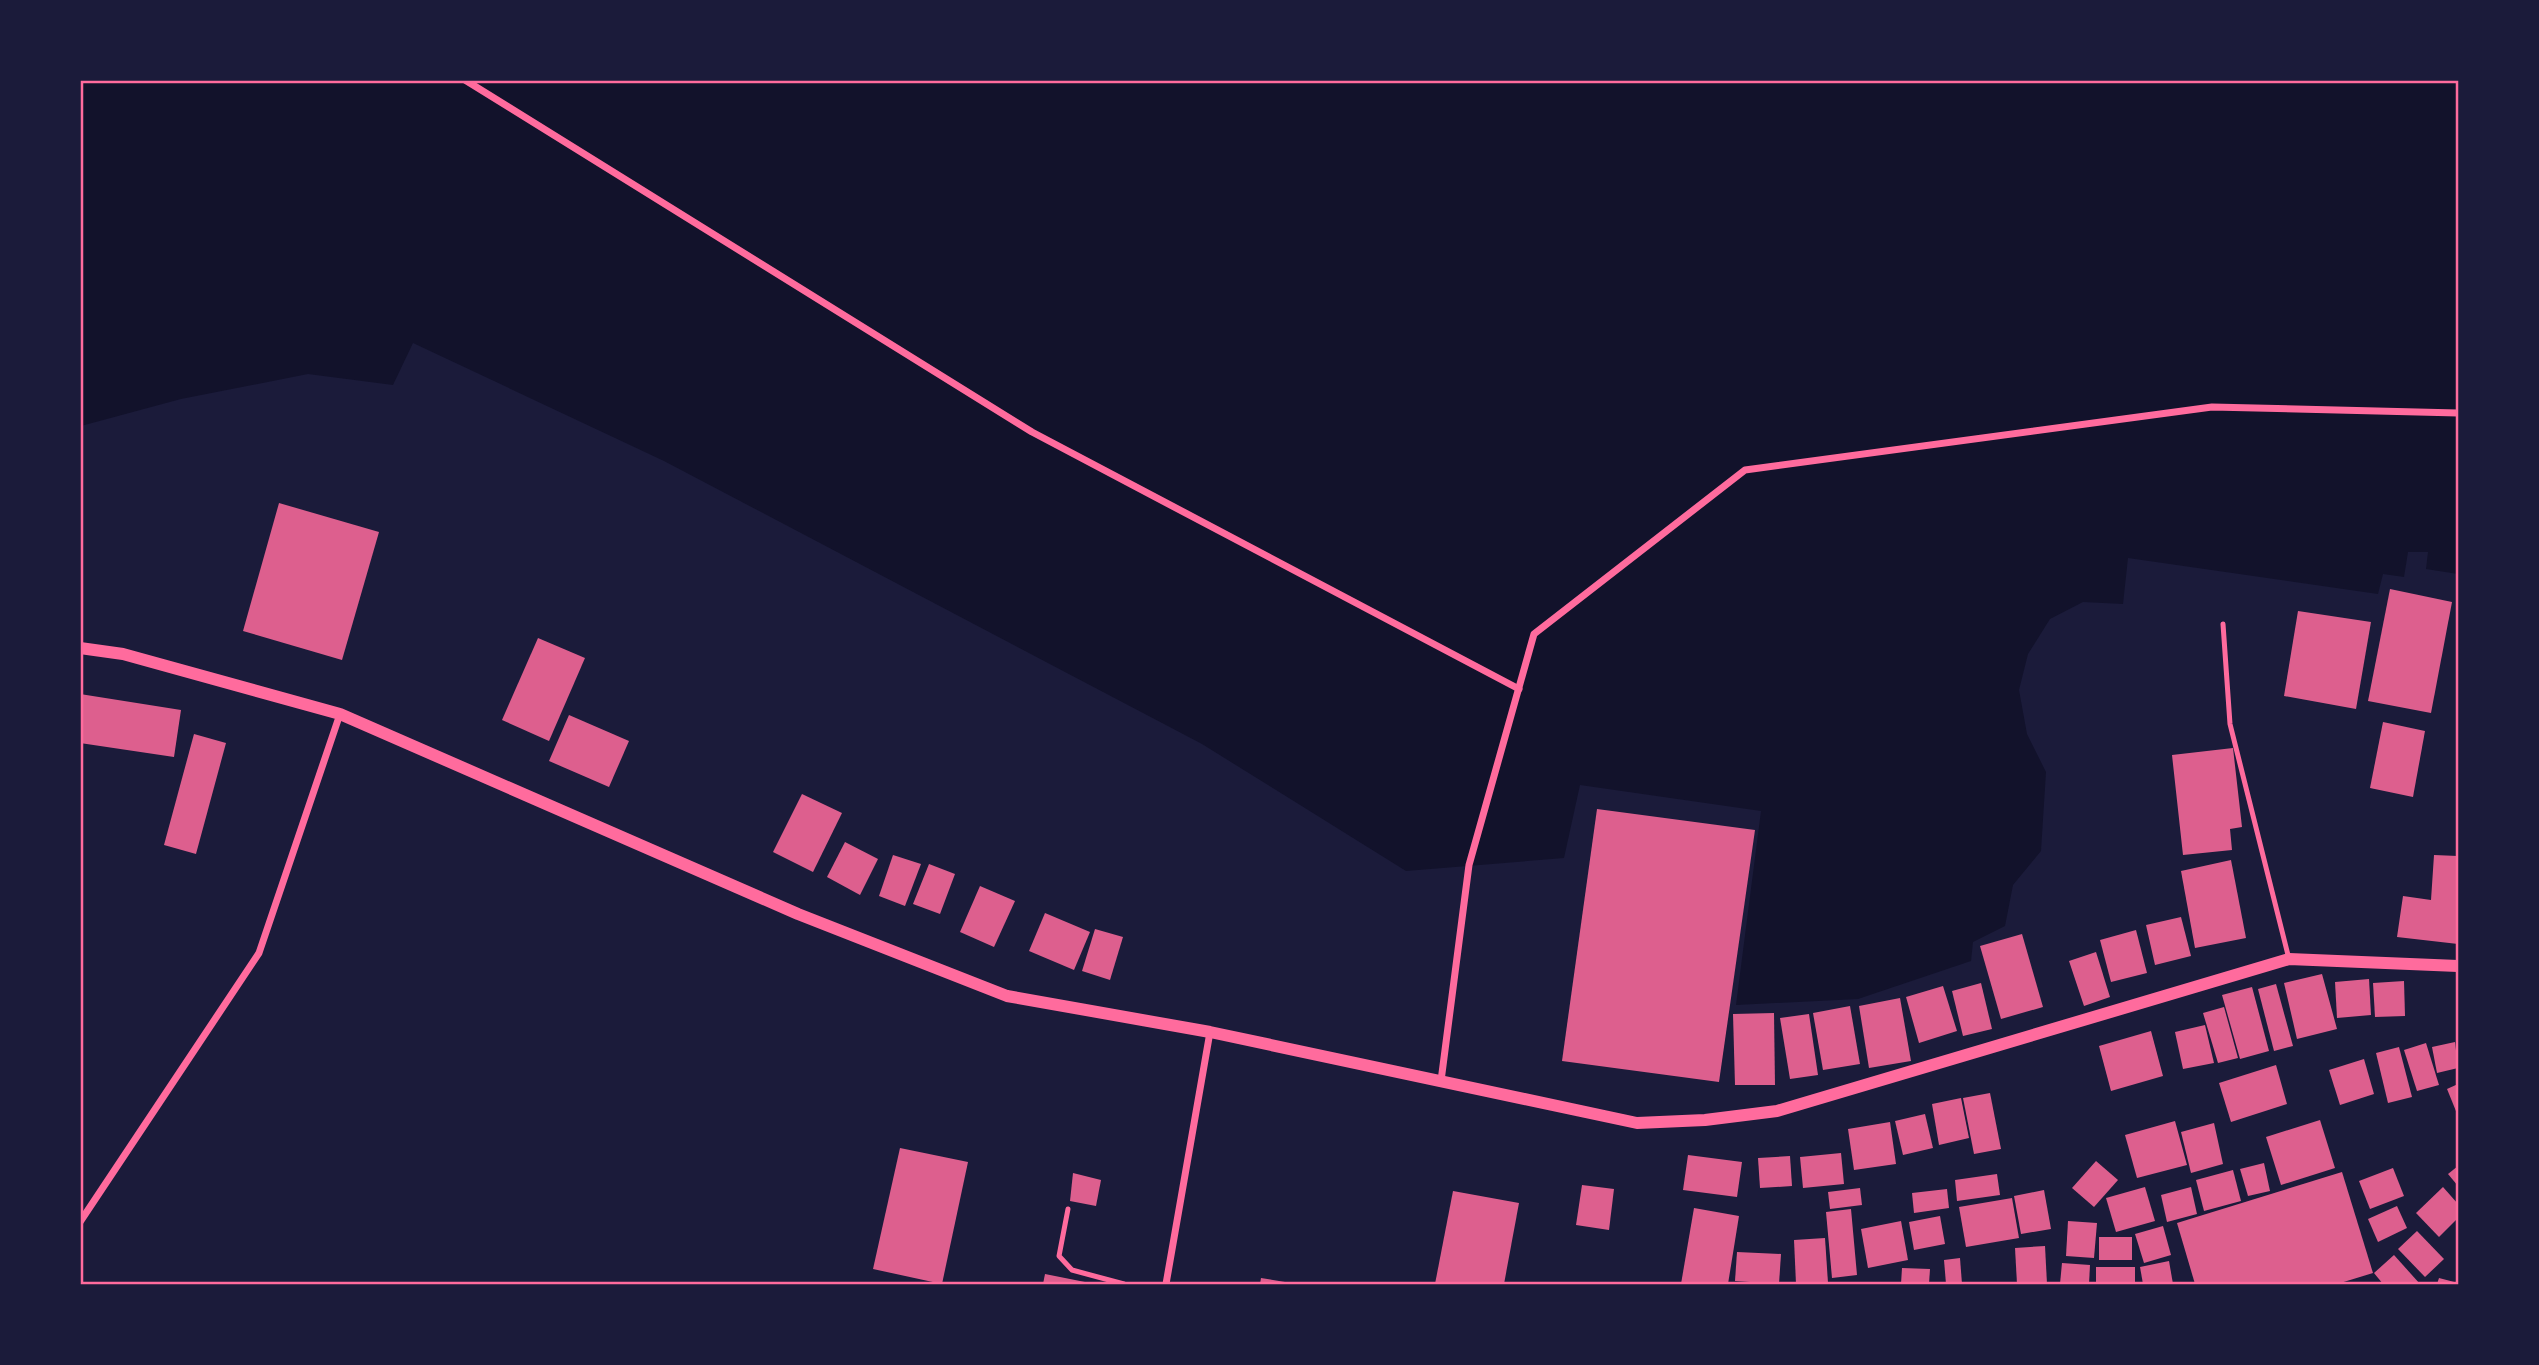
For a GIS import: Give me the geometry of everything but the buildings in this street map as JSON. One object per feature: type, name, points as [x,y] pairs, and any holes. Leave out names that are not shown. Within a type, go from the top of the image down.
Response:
[{"type":"street","points":[[465,80],[1032,432],[1519,689]]},
{"type":"street","points":[[1441,1081],[1469,866],[1534,634],[1745,470],[2212,407],[2459,413]]},
{"type":"street","points":[[80,648],[123,654],[340,714],[799,914],[1007,996],[1210,1032],[1637,1123],[1705,1120],[1777,1111],[2290,959],[2459,966]]},
{"type":"street","points":[[80,1222],[259,953],[340,714]]},
{"type":"street","points":[[1166,1284],[1210,1032]]},
{"type":"lane","points":[[2223,624],[2230,724],[2290,959]]},
{"type":"lane","points":[[1068,1209],[1059,1256],[1072,1270],[1124,1284]]},
{"type":"shaded area","points":[[81,81],[2458,81],[2458,574],[2426,569],[2428,552],[2408,552],[2404,577],[2383,574],[2378,594],[2128,558],[2123,604],[2083,602],[2050,619],[2028,654],[2019,690],[2027,734],[2046,772],[2041,851],[2013,885],[2005,926],[1973,942],[1971,961],[1858,999],[1736,1005],[1761,811],[1580,785],[1564,858],[1406,871],[1202,744],[664,461],[413,343],[393,385],[308,374],[181,399],[81,426]]}]
